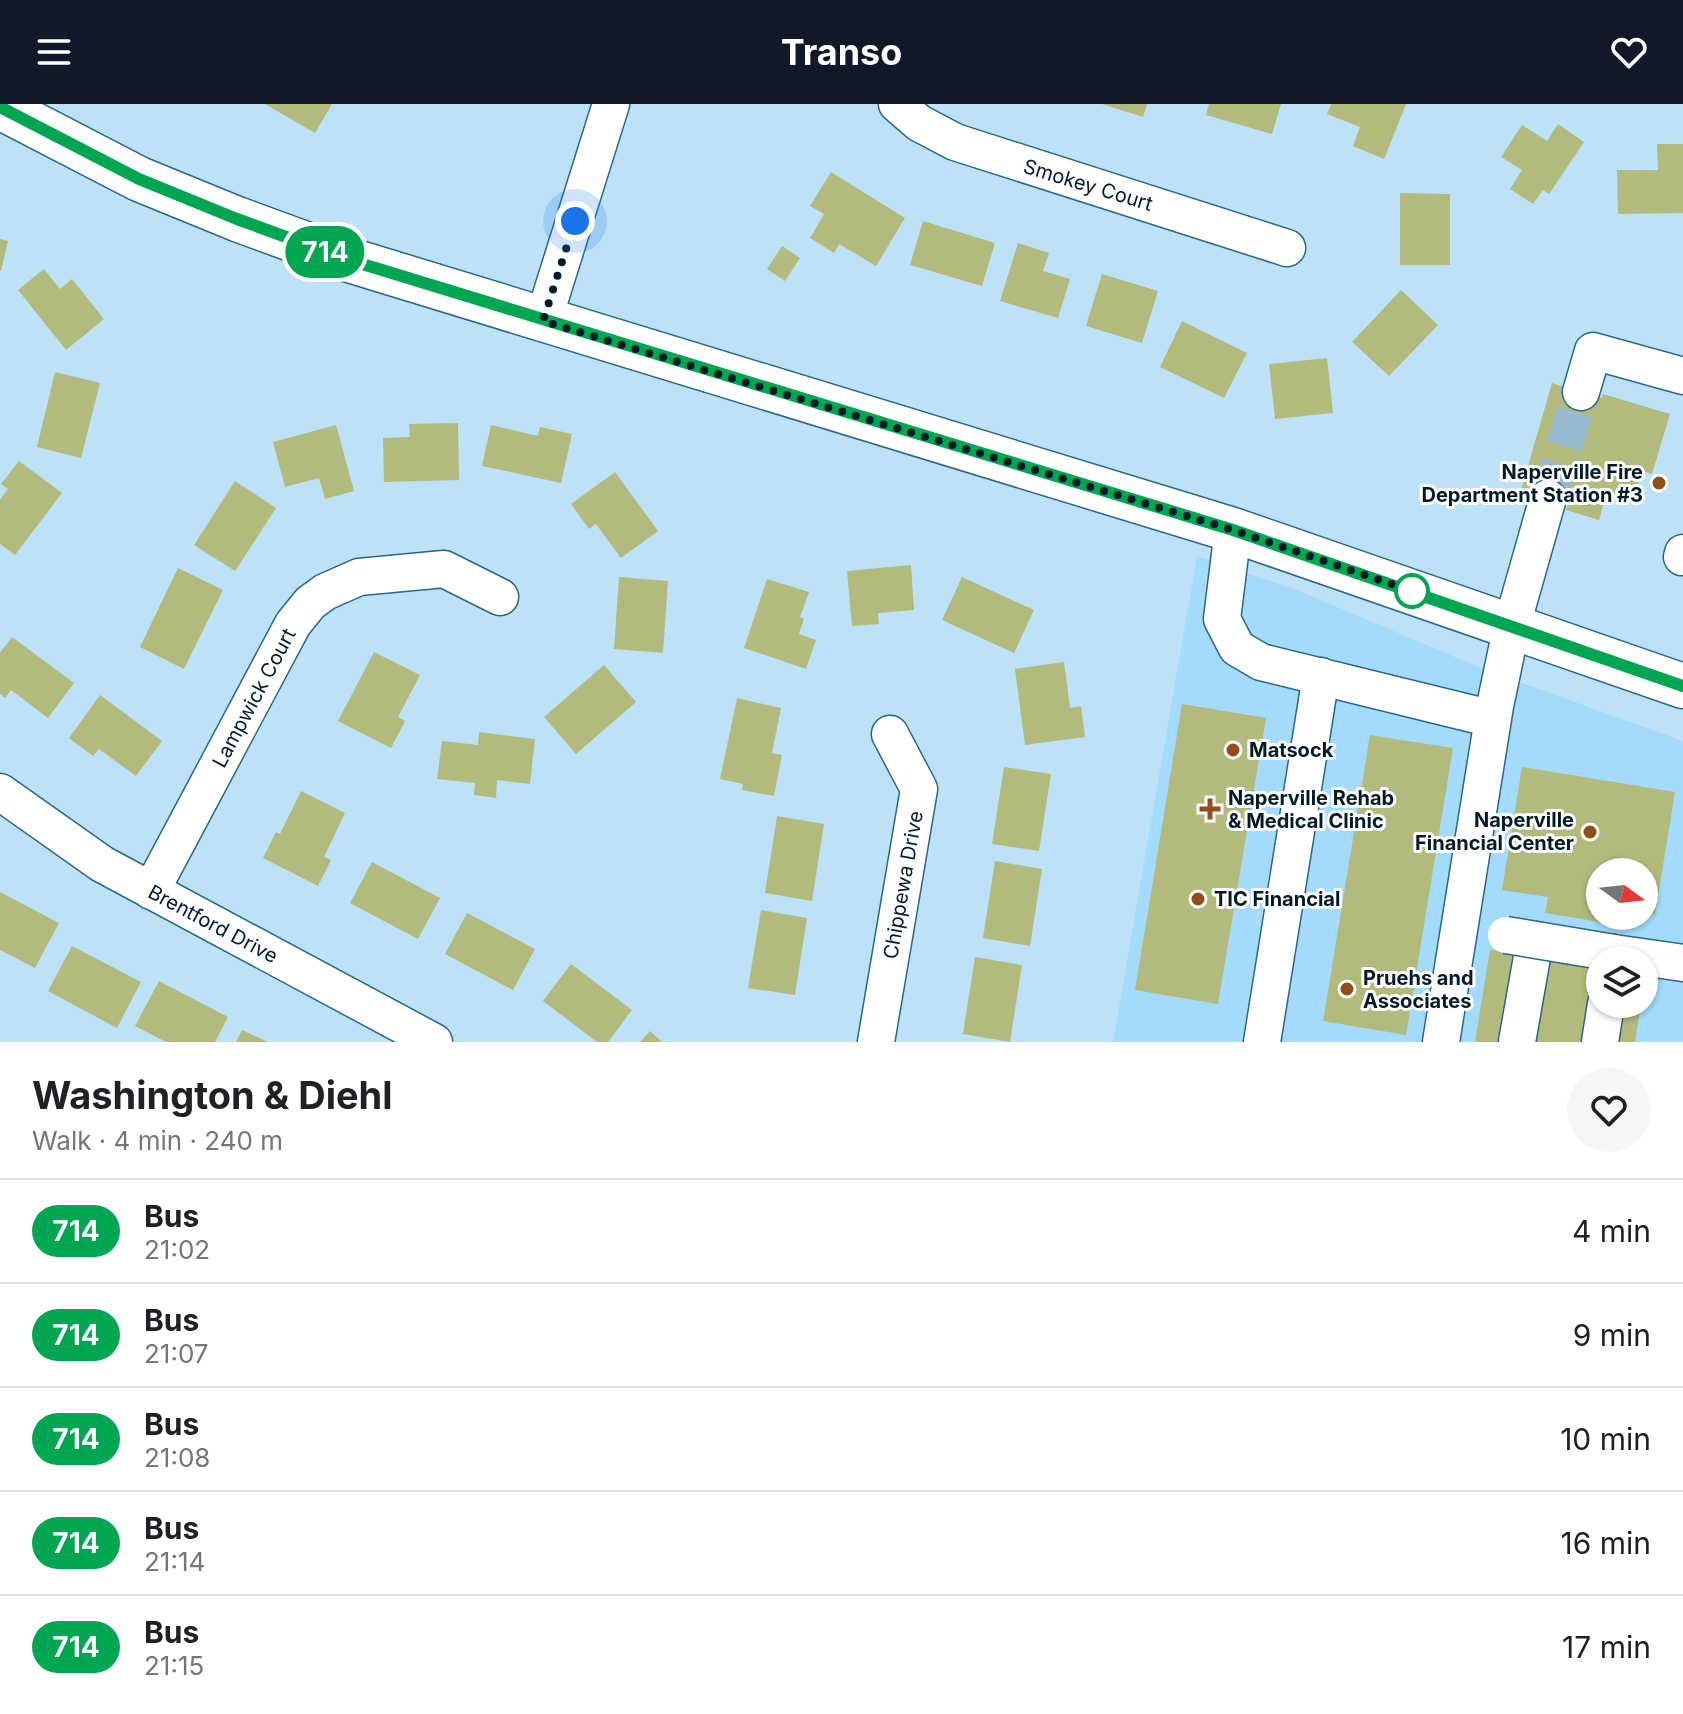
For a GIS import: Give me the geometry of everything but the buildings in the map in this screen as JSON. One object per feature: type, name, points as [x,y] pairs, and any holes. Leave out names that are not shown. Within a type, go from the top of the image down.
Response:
[{"type":"main road","points":[[0,107],[139,179],[346,259],[1233,530],[1683,686]]},
{"type":"street","points":[[543,321],[611,104]]},
{"type":"street","name":"Smokey Court","points":[[897,104],[919,123],[955,142],[1287,248]]},
{"type":"street","points":[[1581,392],[1593,351],[1683,376]]},
{"type":"street","points":[[1441,1042],[1493,719],[1512,625],[1548,498]]},
{"type":"street","points":[[1233,530],[1222,619],[1237,648],[1261,662],[1493,719]]},
{"type":"street","name":"Lampwick Court","points":[[151,891],[293,624],[310,603],[325,592],[359,577],[444,569],[500,597]]},
{"type":"street","points":[[1262,1042],[1321,676]]},
{"type":"street","name":"Chippewa Drive","points":[[876,1042],[919,789],[890,734]]},
{"type":"street","name":"Brentford Drive","points":[[0,792],[102,864],[434,1042]]},
{"type":"street","points":[[1460,927],[1586,950]]},
{"type":"street","points":[[1517,1042],[1520,937]]},
{"type":"street","points":[[1658,960],[1683,963]]},
{"type":"street","points":[[1600,1042],[1604,1018]]},
{"type":"shaded area","points":[[1197,556],[1302,592],[1483,669],[1683,741],[1683,1042],[1113,1042]]},
{"type":"tunnel","points":[[1548,498],[1581,392]]},
{"type":"bus line","name":"714","points":[[0,107],[139,179],[346,259],[1233,530],[1683,686]]},
{"type":"place","name":"Naperville Fire Department Station #3","points":[[1659,483]]},
{"type":"place","name":"Matsock","points":[[1233,750]]},
{"type":"place","name":"Naperville Rehab & Medical Clinic","points":[[1210,809]]},
{"type":"place","name":"Naperville Financial Center","points":[[1590,832]]},
{"type":"place","name":"TIC Financial","points":[[1198,899]]},
{"type":"place","name":"Pruehs and Associates","points":[[1347,989]]},
{"type":"route","points":[[575,221],[543,321],[1233,530],[1412,591]]}]
